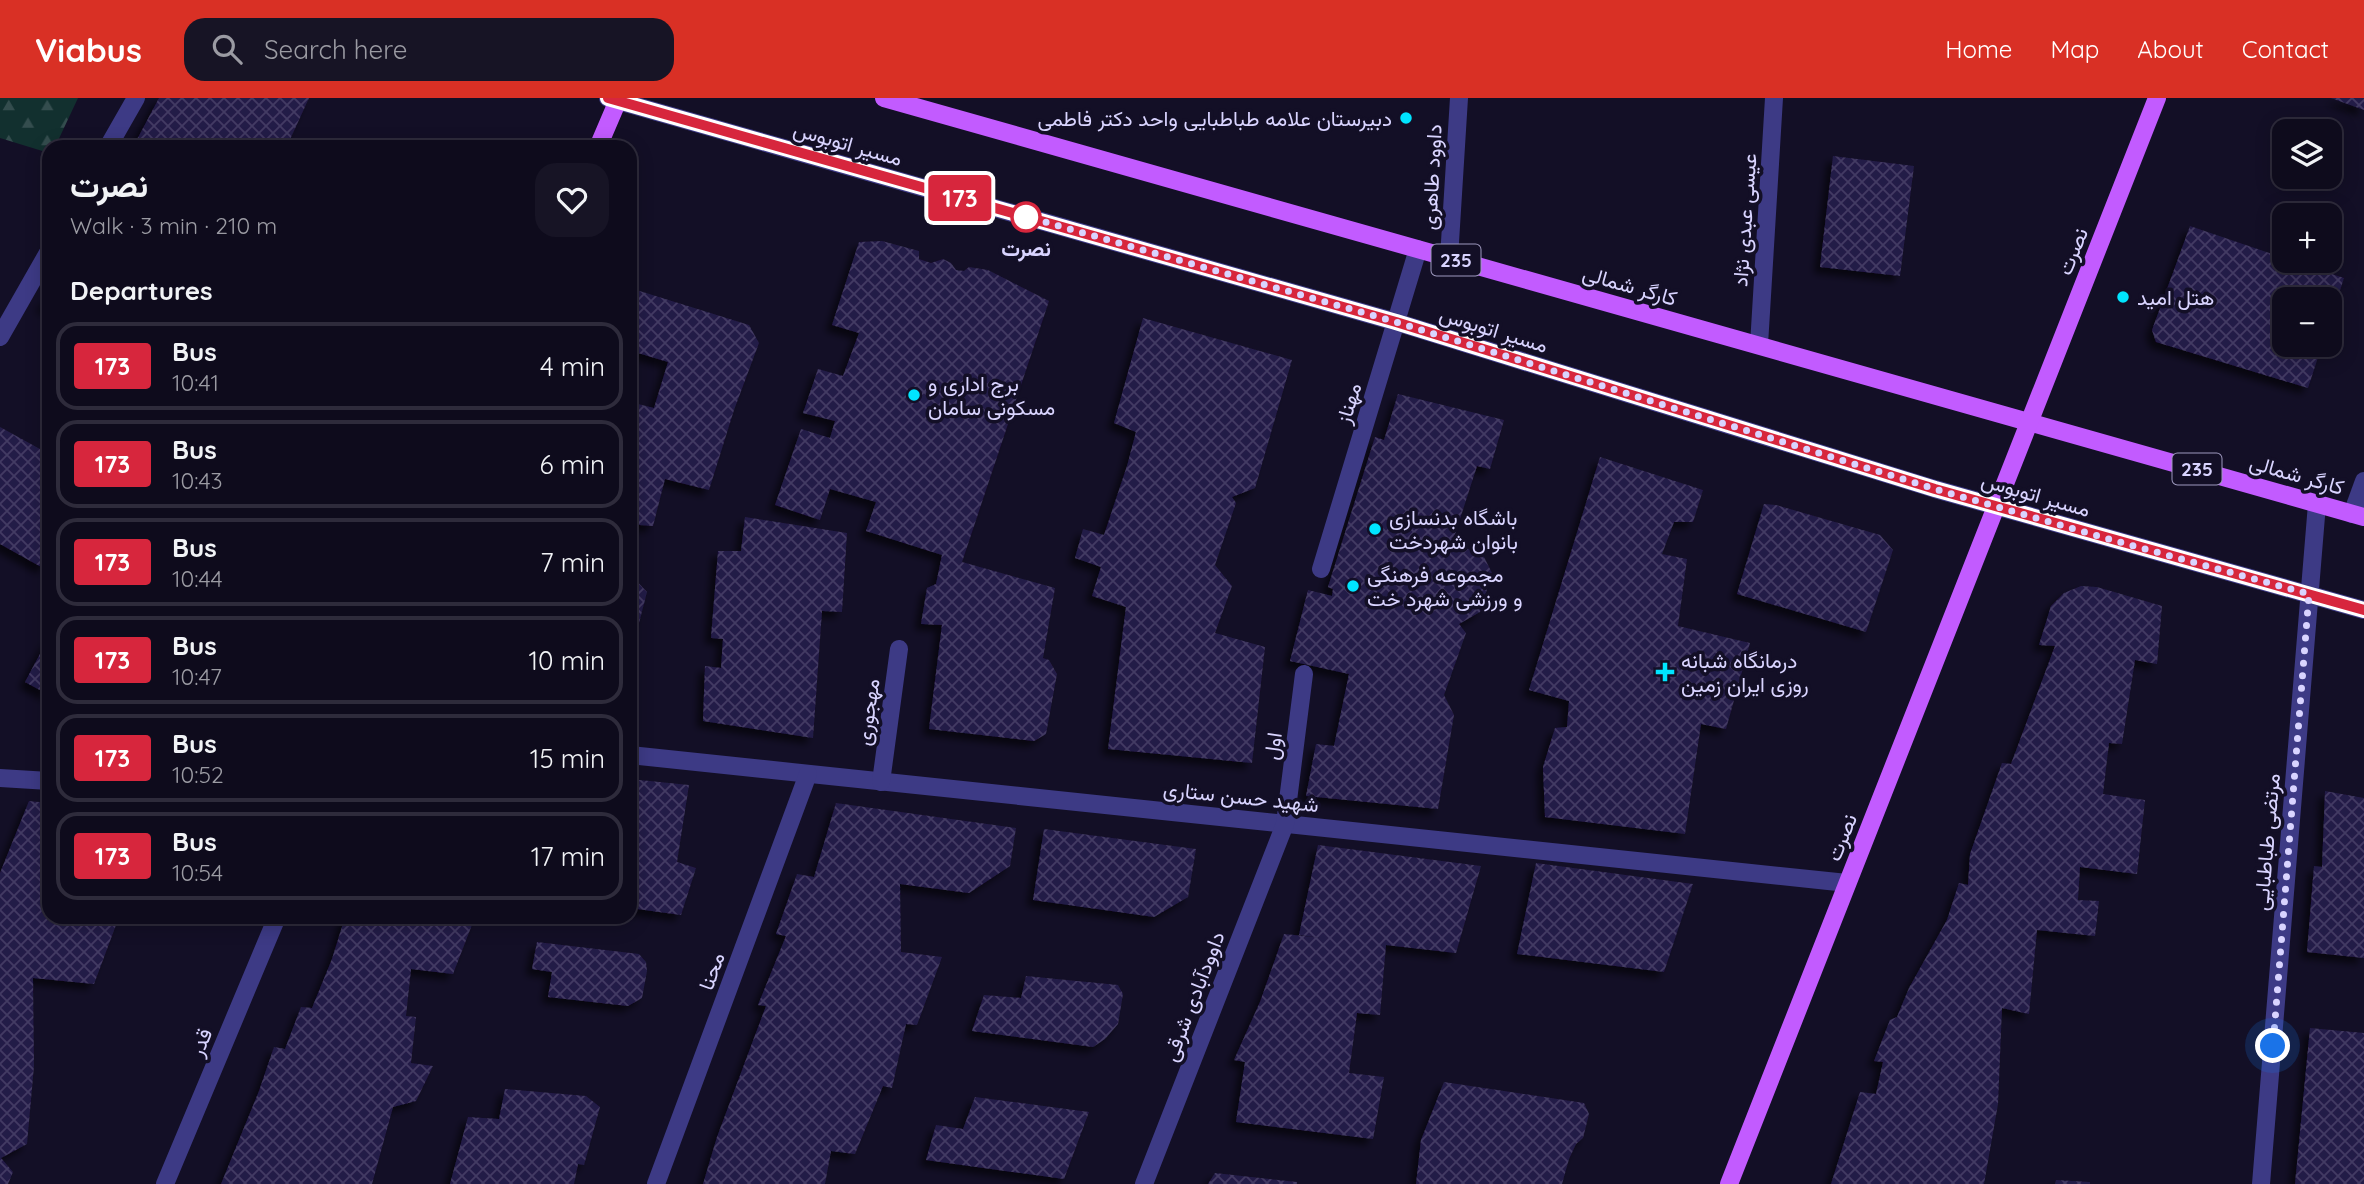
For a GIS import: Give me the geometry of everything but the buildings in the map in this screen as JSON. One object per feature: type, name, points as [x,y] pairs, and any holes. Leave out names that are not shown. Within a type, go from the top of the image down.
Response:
[{"type":"main road","name":"کارگر شمالی","points":[[884,98],[2358,515]]},
{"type":"main road","name":"نصرت","points":[[1729,1184],[2157,98]]},
{"type":"main road","points":[[600,140],[615,99]]},
{"type":"street","points":[[112,140],[136,98]]},
{"type":"street","name":"داوود طاهری","points":[[1449,258],[1459,98]]},
{"type":"street","name":"عیسی عبدی نژاد","points":[[1759,345],[1774,98]]},
{"type":"street","name":"مسیر اتوبوس","points":[[615,99],[1396,322],[1995,506],[2364,610]]},
{"type":"street","name":"مهناز","points":[[1321,569],[1418,249]]},
{"type":"street","points":[[0,337],[42,263]]},
{"type":"street","points":[[2358,515],[2364,481]]},
{"type":"street","name":"مرتضی طباطبایی","points":[[2261,1184],[2318,504]]},
{"type":"street","name":"مهجوری","points":[[881,782],[899,649]]},
{"type":"street","name":"اول","points":[[1285,824],[1304,674]]},
{"type":"street","name":"شهید حسن ستاری","points":[[637,756],[1847,883]]},
{"type":"street","name":"محنا","points":[[656,1184],[808,774]]},
{"type":"street","points":[[2,781],[42,781]]},
{"type":"street","name":"داوودآبادی شرقی","points":[[1144,1184],[1285,824]]},
{"type":"street","name":"قدر","points":[[165,1184],[274,924]]},
{"type":"green space","points":[[0,98],[78,98],[58,140],[42,140],[42,151],[0,138]]},
{"type":"bus line","name":"173","points":[[608,98],[1396,322],[1935,489],[2364,610]]},
{"type":"place","name":"دبیرستان علامه طباطبایی واحد دکتر فاطمی","points":[[1406,118]]},
{"type":"place","name":"نصرت","points":[[1026,217]]},
{"type":"place","name":"هتل امید","points":[[2123,297]]},
{"type":"place","name":"برج اداری و مسکونی سامان","points":[[914,395]]},
{"type":"place","name":"باشگاه بدنسازی بانوان شهردخت","points":[[1375,529]]},
{"type":"place","name":"مجموعه فرهنگی و ورزشی شهرد خت","points":[[1353,586]]},
{"type":"place","name":"درمانگاه شبانه روزی ایران زمین","points":[[1665,672]]},
{"type":"route","points":[[1026,217],[1024,216],[1396,322],[1935,489],[2309,594],[2273,1046]]}]
